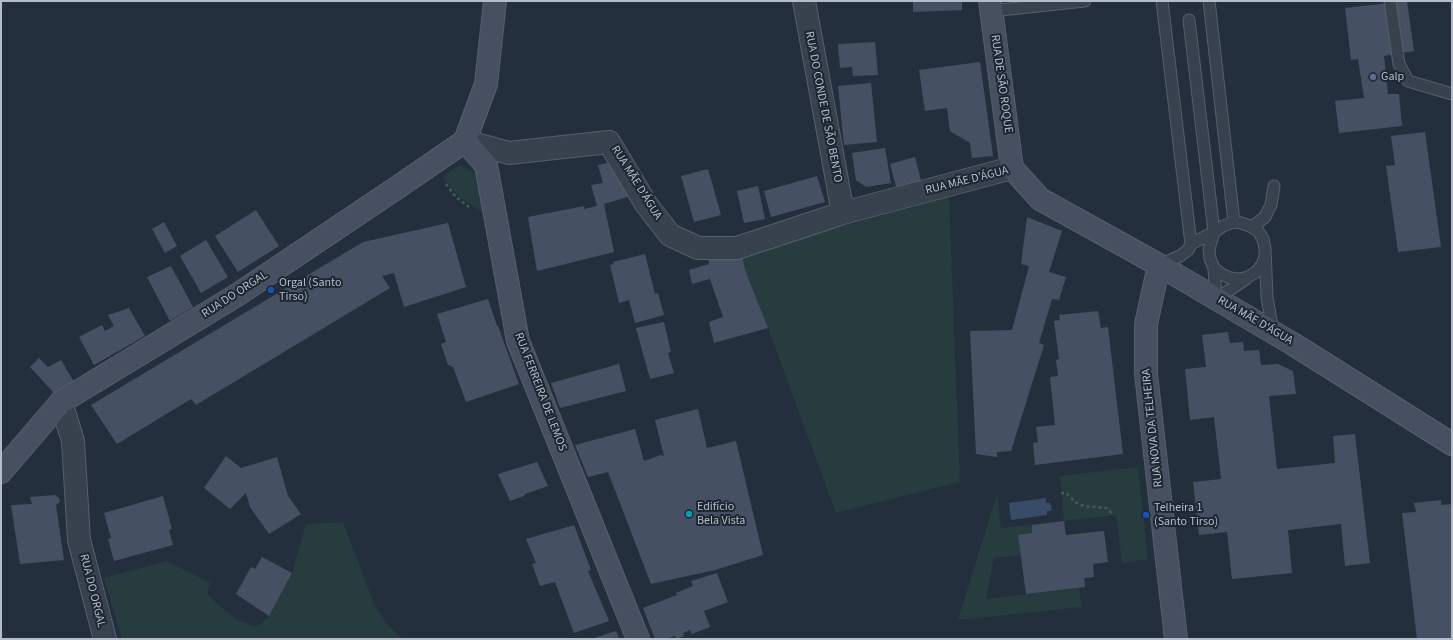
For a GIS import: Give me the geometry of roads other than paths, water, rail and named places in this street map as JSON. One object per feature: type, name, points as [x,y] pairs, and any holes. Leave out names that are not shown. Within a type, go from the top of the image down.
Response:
[{"type":"street","points":[[465,141],[486,84],[495,1]]},
{"type":"street","name":"RUA DO CONDE DE SÃO BENTO","points":[[804,1],[843,213]]},
{"type":"street","name":"RUA DE SÃO ROQUE","points":[[990,6],[1012,168]]},
{"type":"street","name":"RUA MÃE D'ÁGUA","points":[[465,141],[509,153],[609,142],[646,204],[670,236],[698,248],[738,248],[843,213],[1012,168],[1040,199],[1159,265],[1273,332],[1452,444]]},
{"type":"street","name":"RUA DO ORGAL","points":[[1,472],[61,402],[237,295],[396,190],[465,141]]},
{"type":"street","name":"RUA FERREIRA DE LEMOS","points":[[465,141],[486,165],[518,341],[638,639]]},
{"type":"street","name":"RUA NOVA DA TELHEIRA","points":[[1159,265],[1146,324],[1146,374],[1176,639]]},
{"type":"street","name":"RUA DO ORGAL","points":[[61,402],[73,441],[79,540],[104,639]]},
{"type":"lane","points":[[990,6],[1085,1]]},
{"type":"lane","points":[[1159,265],[1180,256],[1188,250],[1191,244],[1162,1]]},
{"type":"lane","points":[[1210,1],[1234,222]]},
{"type":"lane","points":[[1390,1],[1399,64],[1408,81],[1452,94]]},
{"type":"lane","points":[[1189,20],[1214,232],[1209,250],[1210,259],[1214,268],[1216,299]]},
{"type":"lane","points":[[1252,227],[1264,217],[1271,205],[1274,186]]},
{"type":"lane","points":[[1191,244],[1234,222],[1252,227],[1258,231],[1263,239],[1265,248],[1267,297],[1273,332]]},
{"type":"lane","points":[[1216,299],[1256,272],[1262,265],[1265,256]]},
{"type":"lane","points":[[1214,268],[1221,274],[1230,278],[1239,279],[1248,277]]},
{"type":"water","points":[[1046,498],[1046,503],[1050,503],[1052,509],[1051,511],[1047,511],[1047,515],[1011,520],[1009,503]]},
{"type":"place","name":"Galp","points":[[1373,77]]},
{"type":"place","name":"Orgal (Santo Tirso)","points":[[271,290]]},
{"type":"place","name":"Edifício Bela Vista","points":[[689,514]]},
{"type":"place","name":"Telheira 1 (Santo Tirso)","points":[[1146,515]]}]
